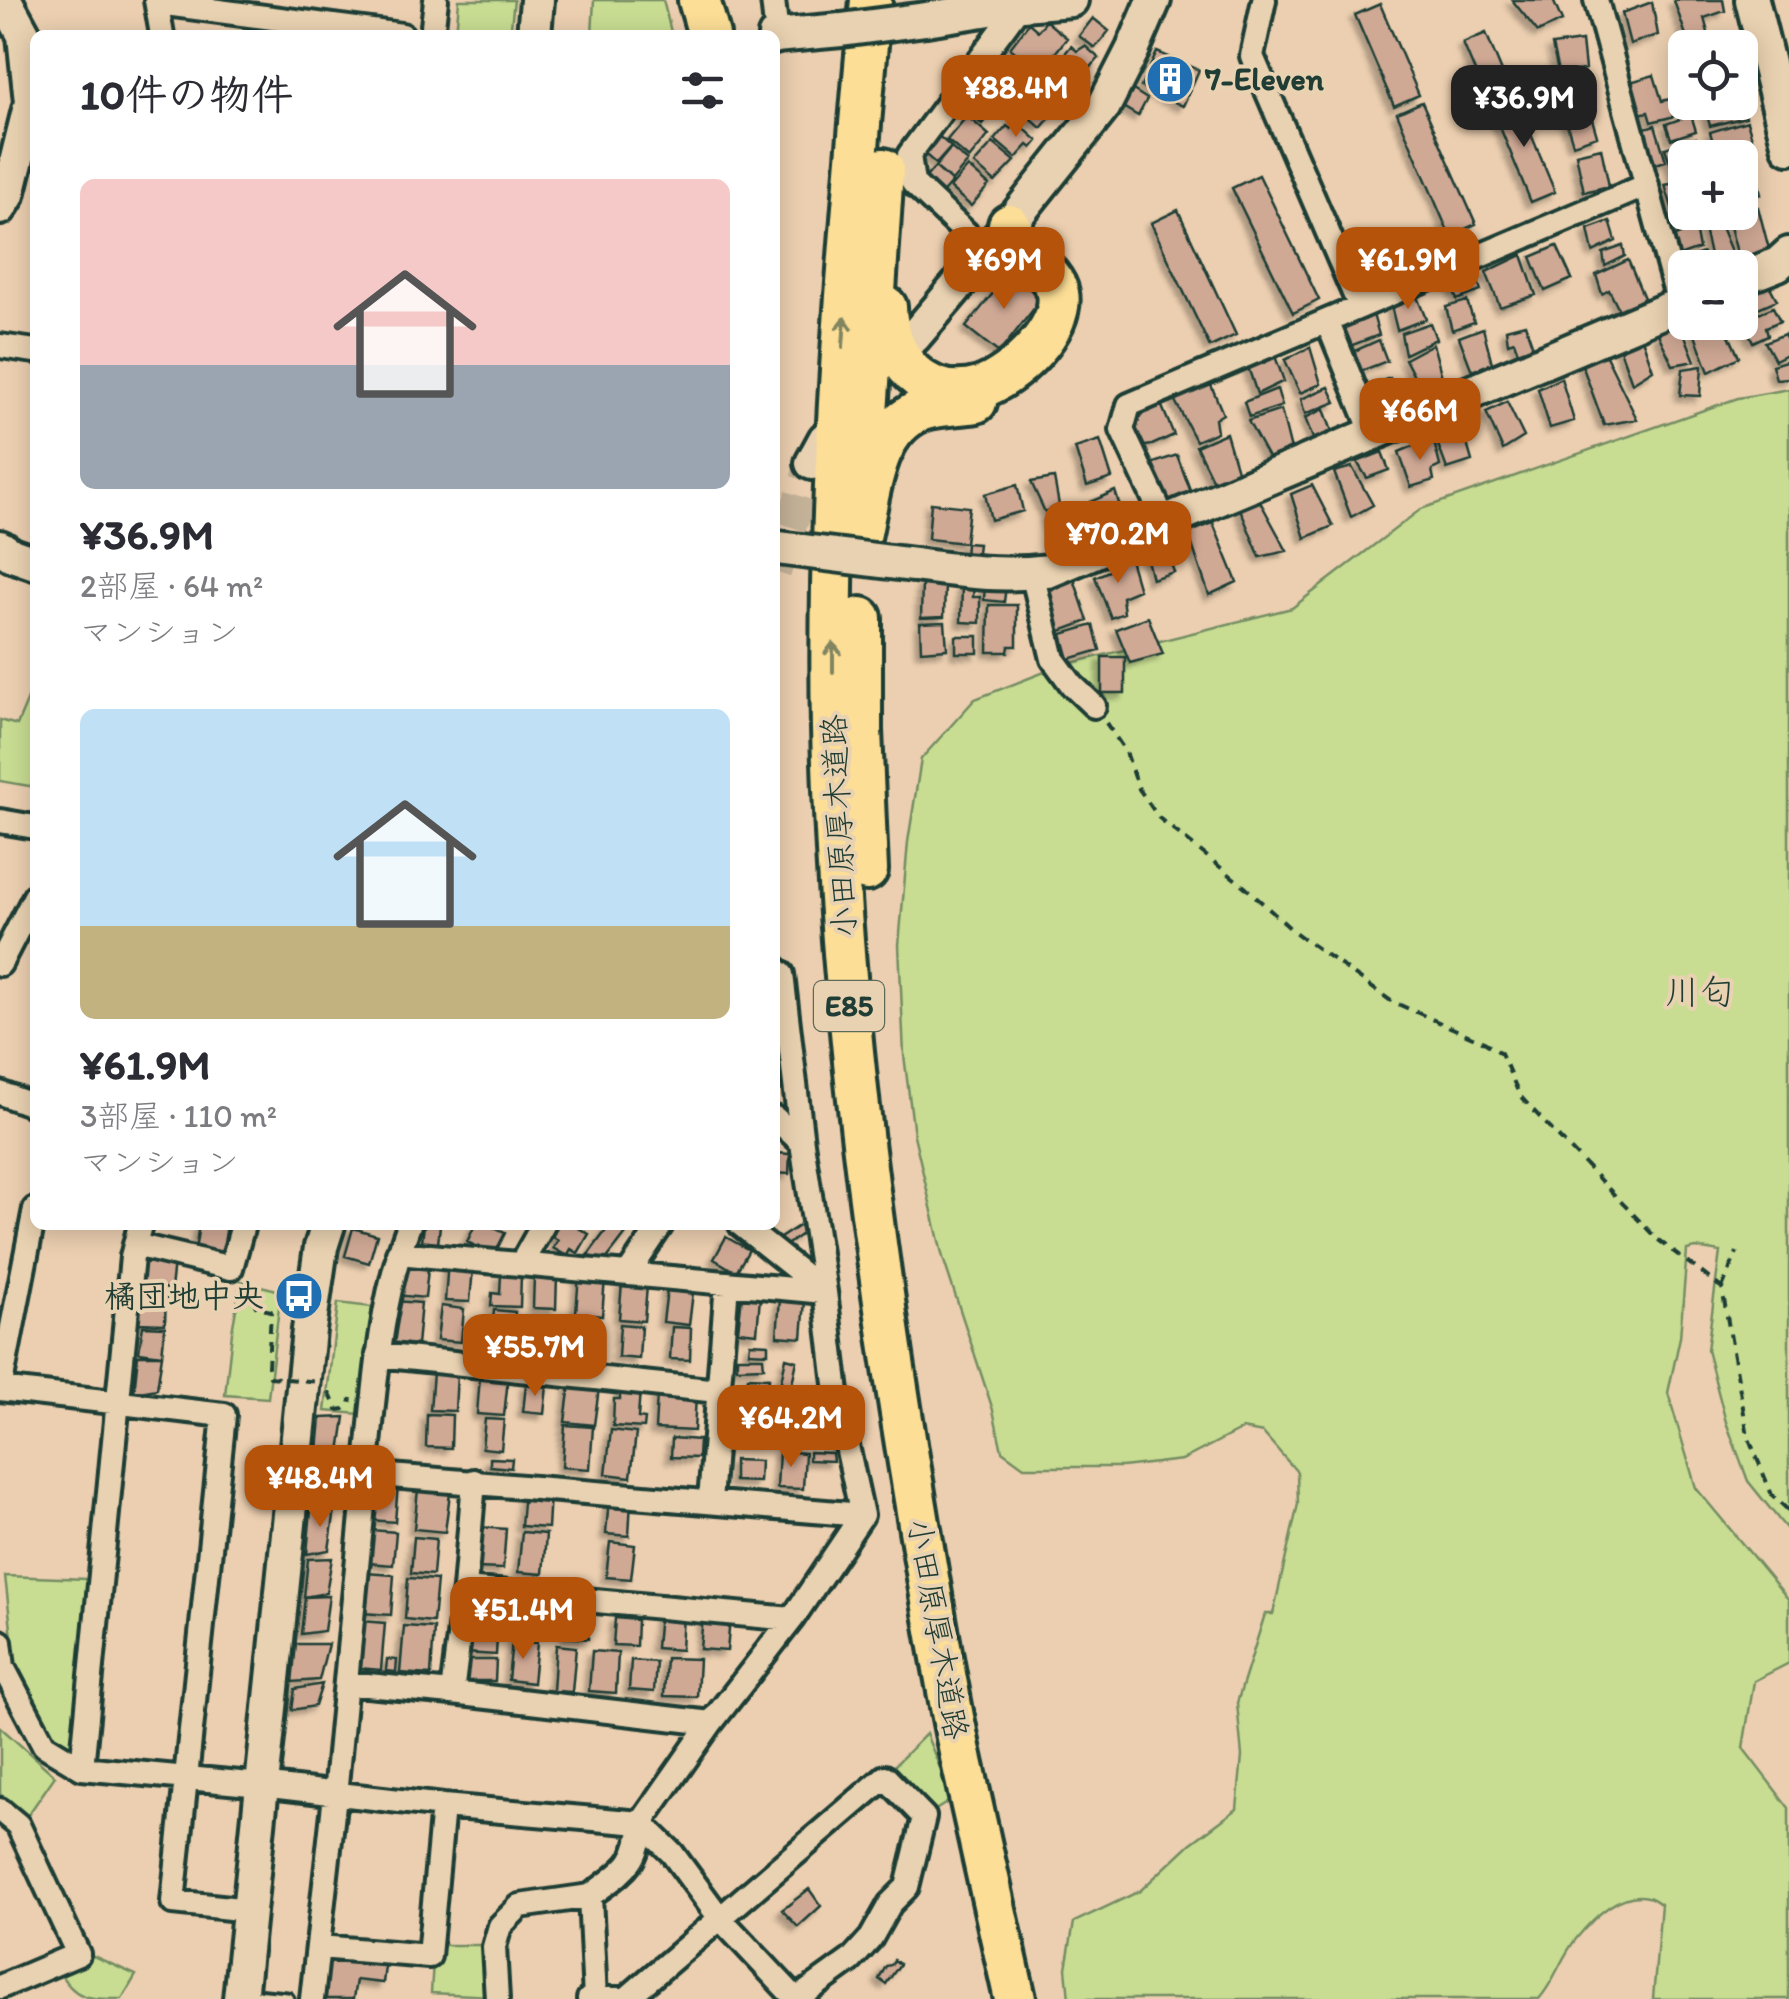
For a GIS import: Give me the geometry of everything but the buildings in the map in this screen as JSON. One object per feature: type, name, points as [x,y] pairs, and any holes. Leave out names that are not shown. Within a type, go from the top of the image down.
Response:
[{"type":"highway","points":[[698,0],[708,30]]},
{"type":"highway","points":[[709,0],[710,30]]},
{"type":"highway","name":"小田原厚木道路","points":[[870,0],[847,288],[833,581],[832,728],[842,925],[858,1108],[881,1291],[959,1746],[1015,1999]]},
{"type":"highway","name":"小田原厚木道路","points":[[911,10],[887,118],[860,537],[862,749],[870,922],[884,1106],[943,1515],[987,1747],[1042,1999]]},
{"type":"highway","points":[[887,118],[886,324],[893,348],[906,368],[925,382],[946,390],[984,387],[1041,343],[1053,326],[1059,306],[1057,288],[1021,246],[997,239]]},
{"type":"highway","points":[[860,537],[880,454],[889,435],[903,421],[923,410],[1004,394],[1059,348],[1070,330],[1074,288],[1066,267],[1034,238],[997,239]]},
{"type":"street","points":[[5,0],[24,35],[30,80]]},
{"type":"street","points":[[433,30],[436,0]]},
{"type":"street","points":[[534,30],[537,0]]},
{"type":"street","points":[[773,0],[775,30]]},
{"type":"street","points":[[780,38],[841,30],[911,10],[1071,0]]},
{"type":"street","points":[[914,337],[1104,106],[1154,0]]},
{"type":"street","points":[[1264,0],[1252,56],[1360,307]]},
{"type":"street","points":[[1596,0],[1668,256]]},
{"type":"street","points":[[1752,0],[1789,147]]},
{"type":"street","points":[[161,30],[157,2],[365,30]]},
{"type":"street","points":[[997,239],[913,183],[910,155],[1023,2]]},
{"type":"street","points":[[0,208],[8,195],[30,113]]},
{"type":"street","points":[[1165,522],[1122,430],[1129,405],[1647,185]]},
{"type":"street","points":[[1758,272],[1778,264],[1789,254]]},
{"type":"street","points":[[780,548],[975,573],[1016,575],[1048,571],[1668,309]]},
{"type":"street","points":[[1327,321],[1373,434]]},
{"type":"street","points":[[0,346],[30,350]]},
{"type":"street","points":[[0,547],[30,561]]},
{"type":"street","points":[[1032,573],[1053,659],[1094,706]]},
{"type":"street","points":[[0,821],[30,826]]},
{"type":"street","points":[[0,964],[30,906]]},
{"type":"street","points":[[497,1999],[494,1947],[500,1926],[520,1906],[590,1896],[627,1867],[640,1846],[641,1823],[712,1722],[792,1619],[862,1516],[839,1409],[780,972]]},
{"type":"street","points":[[0,1094],[30,1104]]},
{"type":"street","points":[[780,1122],[802,1142]]},
{"type":"street","points":[[31,1230],[0,1388],[224,1416],[173,1902],[249,1910]]},
{"type":"street","points":[[82,1768],[132,1257],[138,1235],[230,1268],[241,1230]]},
{"type":"street","points":[[240,1997],[308,1330],[326,1230]]},
{"type":"street","points":[[312,1999],[336,1795],[378,1356],[398,1253],[407,1230]]},
{"type":"street","points":[[521,1264],[539,1230]]},
{"type":"street","points":[[628,1274],[658,1230]]},
{"type":"street","points":[[748,1230],[825,1292]]},
{"type":"street","points":[[398,1253],[825,1292]]},
{"type":"street","points":[[710,1501],[727,1283]]},
{"type":"street","points":[[378,1356],[718,1391]]},
{"type":"street","points":[[366,1474],[862,1516]]},
{"type":"street","points":[[452,1693],[466,1588],[474,1482]]},
{"type":"street","points":[[466,1588],[792,1619]]},
{"type":"street","points":[[0,1642],[3,1668],[44,1745],[82,1768],[641,1823],[672,1853],[719,1917],[796,1999],[851,1960],[871,1938],[890,1904],[906,1887],[924,1817],[885,1777],[719,1917],[626,1999],[593,1999],[590,1896]]},
{"type":"street","points":[[346,1684],[712,1722]]},
{"type":"street","points":[[319,1947],[429,1956],[443,1806]]},
{"type":"street","points":[[0,1810],[18,1824],[78,1954],[0,1987]]},
{"type":"lane","points":[[240,1997],[287,1999]]},
{"type":"path","points":[[1094,706],[1126,752],[1139,789],[1159,818],[1245,887],[1292,931],[1390,1001],[1484,1042],[1500,1053],[1520,1096],[1657,1239],[1722,1288]]},
{"type":"path","points":[[1736,1252],[1722,1288],[1748,1436],[1772,1495],[1789,1511]]},
{"type":"path","points":[[230,1268],[248,1288],[257,1308],[271,1310],[270,1377],[320,1382]]},
{"type":"green space","points":[[459,0],[514,0],[511,30],[456,30]]},
{"type":"green space","points":[[594,0],[663,0],[670,30],[592,30]]},
{"type":"green space","points":[[1789,389],[1789,1532],[1748,1481],[1726,1422],[1707,1350],[1720,1252],[1687,1250],[1680,1337],[1668,1393],[1696,1488],[1789,1600],[1789,1663],[1754,1681],[1743,1748],[1789,1808],[1789,1999],[1653,1999],[1661,1904],[1637,1896],[1617,1902],[1590,1923],[1539,1999],[1069,1999],[1066,1968],[1074,1922],[1140,1891],[1190,1844],[1237,1809],[1242,1756],[1237,1703],[1265,1614],[1273,1614],[1298,1504],[1297,1472],[1263,1433],[1242,1429],[1182,1460],[1122,1467],[1024,1467],[1002,1451],[993,1410],[943,1258],[914,1135],[904,1055],[899,945],[908,842],[921,759],[975,699],[1060,666],[1292,608],[1421,509],[1738,398]]},
{"type":"green space","points":[[30,694],[30,786],[0,781],[0,720],[17,725]]},
{"type":"green space","points":[[241,1281],[281,1291],[268,1398],[225,1395]]},
{"type":"green space","points":[[338,1303],[372,1307],[360,1414],[325,1411]]},
{"type":"green space","points":[[5,1576],[87,1579],[72,1748],[54,1737],[15,1664]]},
{"type":"green space","points":[[0,1727],[55,1776],[26,1818],[0,1794]]},
{"type":"green space","points":[[926,1734],[953,1799],[929,1814],[888,1772]]},
{"type":"green space","points":[[434,1945],[491,1945],[493,1996],[431,1993]]},
{"type":"green space","points":[[91,1955],[136,1975],[122,1999],[82,1995],[57,1969]]},
{"type":"tunnel","points":[[780,557],[812,463]]},
{"type":"place","name":"7-Eleven","points":[[1170,79]]},
{"type":"place","name":"橘団地中央","points":[[299,1296]]},
{"type":"district","name":"川匂","points":[[1700,992]]}]
